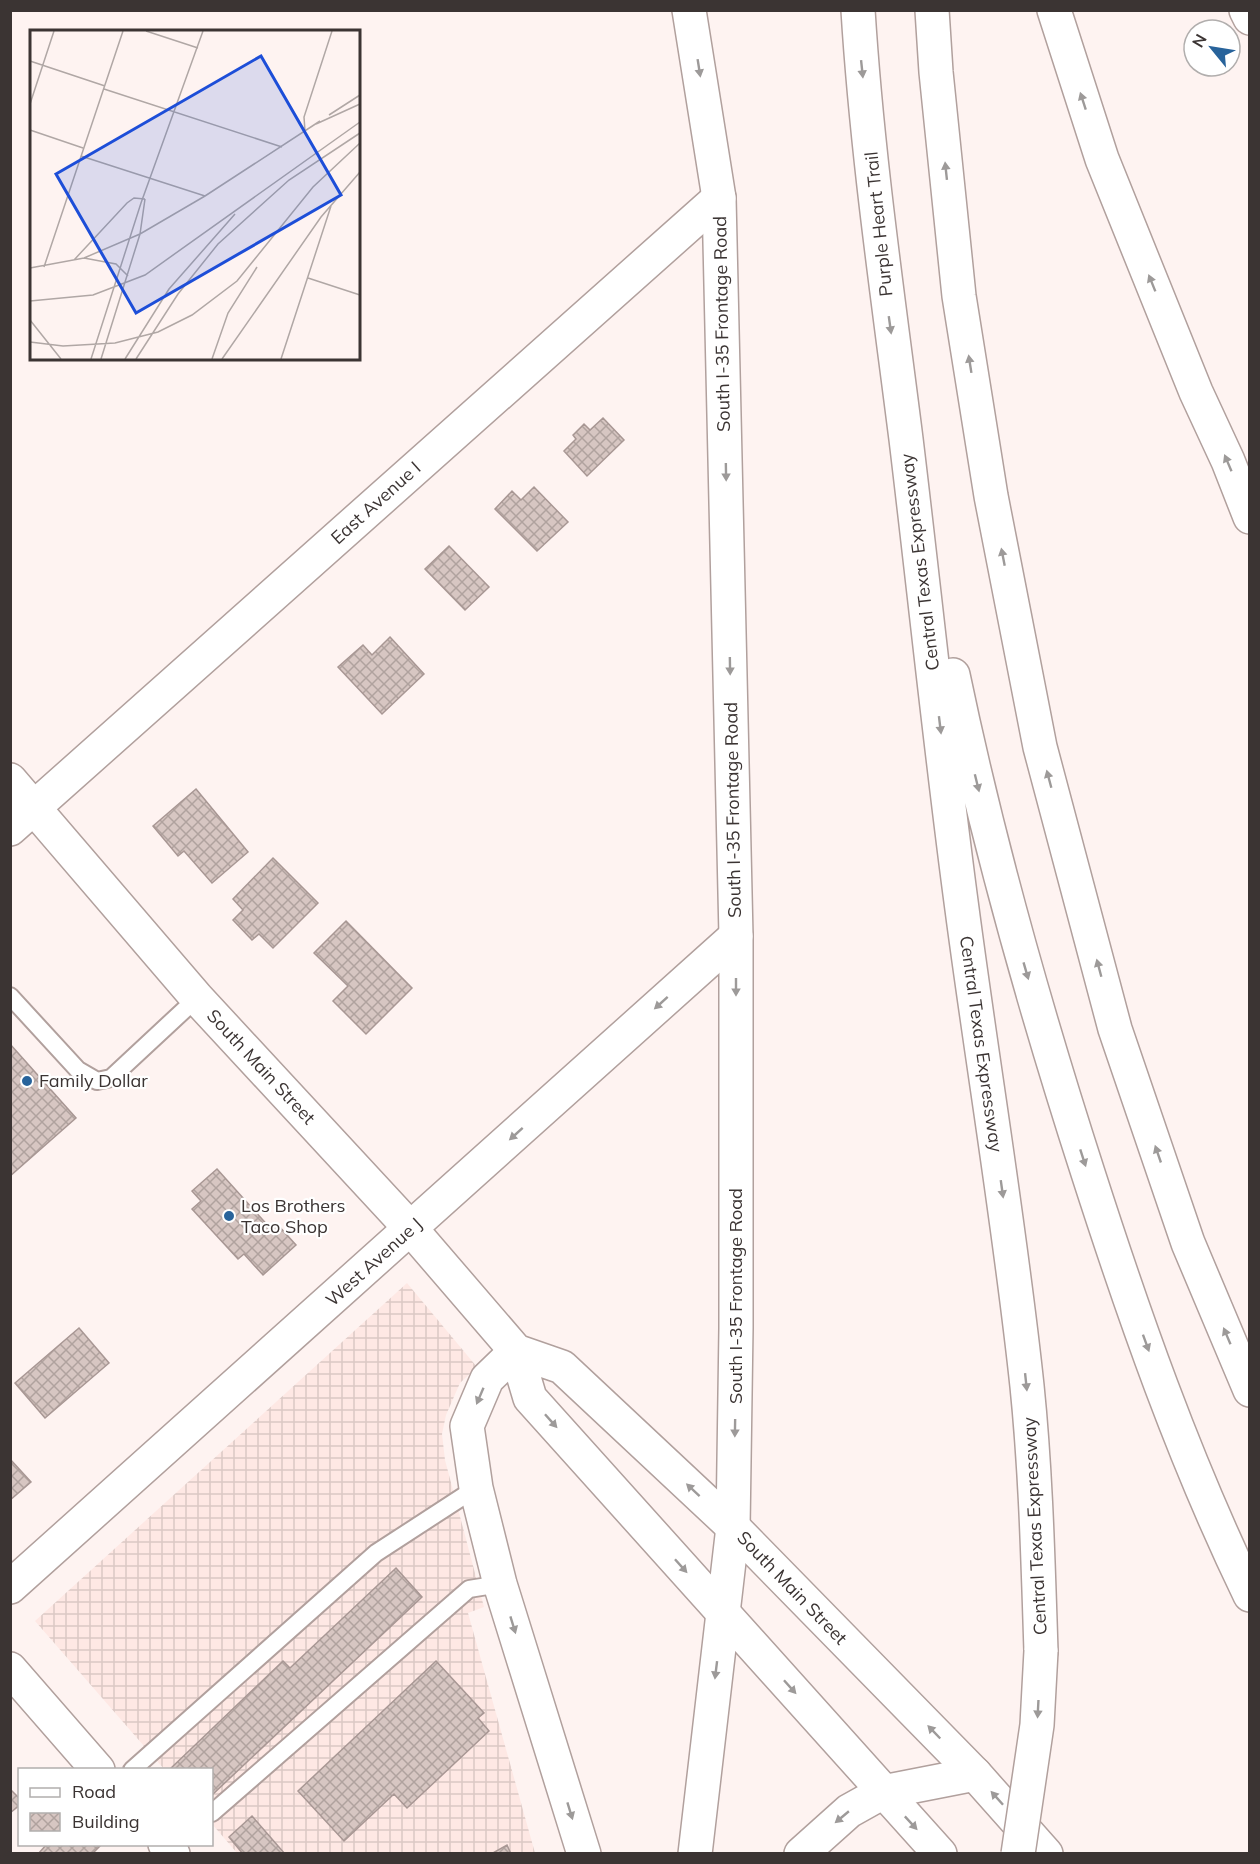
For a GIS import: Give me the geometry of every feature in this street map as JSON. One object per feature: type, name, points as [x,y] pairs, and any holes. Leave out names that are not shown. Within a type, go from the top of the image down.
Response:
[{"type":"main road","name":"South I-35 Frontage Road","points":[[689,10],[719,198],[736,936],[736,1328],[733,1527],[695,1854]]},
{"type":"main road","name":"Purple Heart Trail","points":[[858,10],[885,290],[905,438]]},
{"type":"main road","points":[[932,10],[936,72],[959,296],[991,496],[1040,747],[1115,1029],[1188,1243],[1250,1390]]},
{"type":"main road","points":[[1054,10],[1102,159],[1196,392],[1228,461],[1250,517]]},
{"type":"main road","points":[[1246,10],[1250,18]]},
{"type":"main road","name":"East Avenue I","points":[[22,818],[719,198]]},
{"type":"main road","points":[[905,438],[969,752],[1013,927],[1057,1077],[1118,1268],[1173,1419],[1225,1544],[1250,1595]]},
{"type":"main road","name":"Central Texas Expressway","points":[[905,438],[962,907],[1014,1270],[1035,1484],[1041,1651],[1037,1725],[1018,1854]]},
{"type":"main road","name":"South Main Street","points":[[10,780],[22,818],[197,998],[411,1229],[516,1351],[530,1398],[940,1854]]},
{"type":"main road","name":"West Avenue J","points":[[10,1587],[736,936]]},
{"type":"main road","points":[[516,1351],[487,1379],[467,1426],[476,1488],[500,1584],[584,1854]]},
{"type":"main road","name":"South Main Street","points":[[516,1351],[562,1367],[733,1527],[975,1774],[1046,1854]]},
{"type":"main road","points":[[10,1669],[97,1768]]},
{"type":"main road","points":[[801,1854],[849,1811],[883,1792],[975,1774]]},
{"type":"lane","points":[[10,996],[78,1070],[97,1081],[111,1078],[197,998]]},
{"type":"lane","points":[[134,1768],[376,1553],[476,1488]]},
{"type":"lane","points":[[213,1812],[469,1589],[500,1584]]},
{"type":"shaded area","points":[[407,1283],[477,1367],[460,1383],[446,1415],[442,1434],[445,1460],[484,1607],[468,1613],[535,1853],[237,1853],[213,1825],[213,1768],[163,1768],[35,1621]]},
{"type":"building","points":[[603,418],[624,440],[587,476],[564,451],[576,439],[573,435],[584,424],[590,430]]},
{"type":"building","points":[[534,487],[568,522],[537,551],[495,509],[512,491],[521,500]]},
{"type":"building","points":[[449,546],[489,587],[465,610],[425,569]]},
{"type":"building","points":[[390,637],[424,674],[382,714],[338,667],[363,645],[372,655]]},
{"type":"building","points":[[196,789],[248,852],[212,883],[184,851],[178,856],[153,826]]},
{"type":"building","points":[[273,858],[318,903],[273,948],[259,934],[252,940],[233,920],[243,910],[233,899]]},
{"type":"building","points":[[346,921],[412,988],[366,1034],[333,1001],[348,986],[314,953]]},
{"type":"building","name":"Family Dollar","points":[[10,1044],[76,1118],[10,1176]]},
{"type":"building","name":"Los Brothers Taco Shop","points":[[217,1169],[271,1229],[276,1223],[296,1245],[263,1275],[244,1254],[238,1259],[192,1209],[201,1201],[192,1191]]},
{"type":"building","points":[[79,1328],[109,1363],[45,1418],[15,1383]]},
{"type":"building","points":[[10,1459],[31,1482],[10,1500]]},
{"type":"building","points":[[396,1568],[422,1597],[213,1794],[213,1768],[171,1768],[283,1661],[290,1668]]},
{"type":"building","points":[[436,1661],[484,1713],[478,1718],[489,1731],[407,1808],[394,1794],[344,1841],[298,1791]]},
{"type":"building","points":[[10,1789],[18,1797],[18,1807],[10,1813]]},
{"type":"building","points":[[252,1816],[285,1854],[243,1854],[229,1837]]},
{"type":"building","points":[[507,1845],[511,1854],[491,1854]]},
{"type":"building","points":[[45,1846],[100,1846],[92,1854],[38,1854]]},
{"type":"place","name":"Family Dollar","points":[[27,1081]]},
{"type":"place","name":"Los Brothers Taco Shop","points":[[229,1216]]}]
